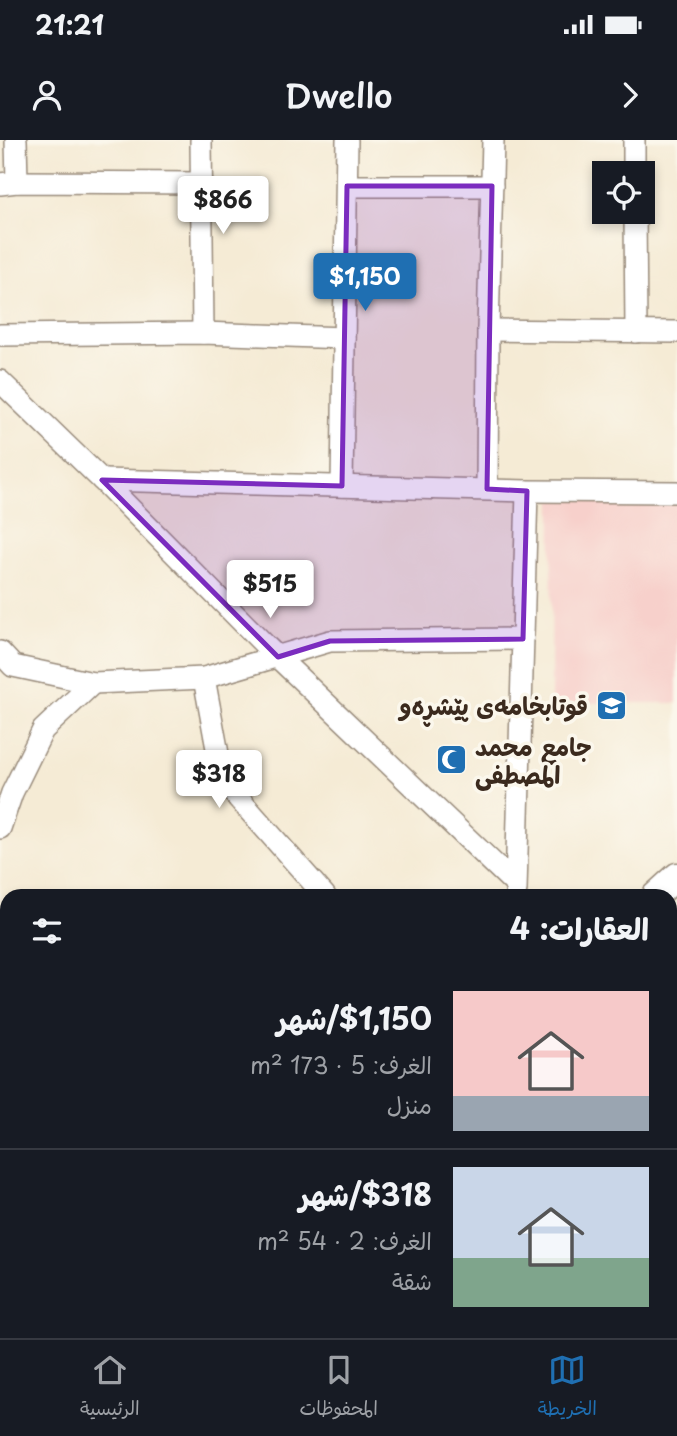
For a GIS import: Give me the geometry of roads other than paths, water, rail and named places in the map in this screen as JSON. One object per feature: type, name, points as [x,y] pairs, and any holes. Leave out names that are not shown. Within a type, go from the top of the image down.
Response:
[{"type":"main road","points":[[663,889],[677,876]]},
{"type":"street","points":[[16,140],[9,183],[202,183]]},
{"type":"street","points":[[201,140],[203,333]]},
{"type":"street","points":[[342,486],[347,140]]},
{"type":"street","points":[[488,489],[488,330],[493,140]]},
{"type":"street","points":[[634,140],[634,161]]},
{"type":"street","points":[[346,186],[492,186]]},
{"type":"street","points":[[635,224],[636,332]]},
{"type":"street","points":[[488,330],[677,332]]},
{"type":"street","points":[[0,335],[203,333],[344,338]]},
{"type":"street","points":[[0,381],[515,889]]},
{"type":"street","points":[[102,480],[527,491],[677,492]]},
{"type":"street","points":[[516,889],[527,491]]},
{"type":"street","points":[[0,653],[13,667],[93,683],[204,678],[330,640],[523,639]]},
{"type":"street","points":[[204,678],[223,781],[319,889]]},
{"type":"street","points":[[0,828],[12,793],[43,730],[93,683]]},
{"type":"place","name":"قوتابخامەی پێشڕەو","points":[[611,705]]},
{"type":"place","name":"جامع محمد المصطفى","points":[[452,760]]}]
